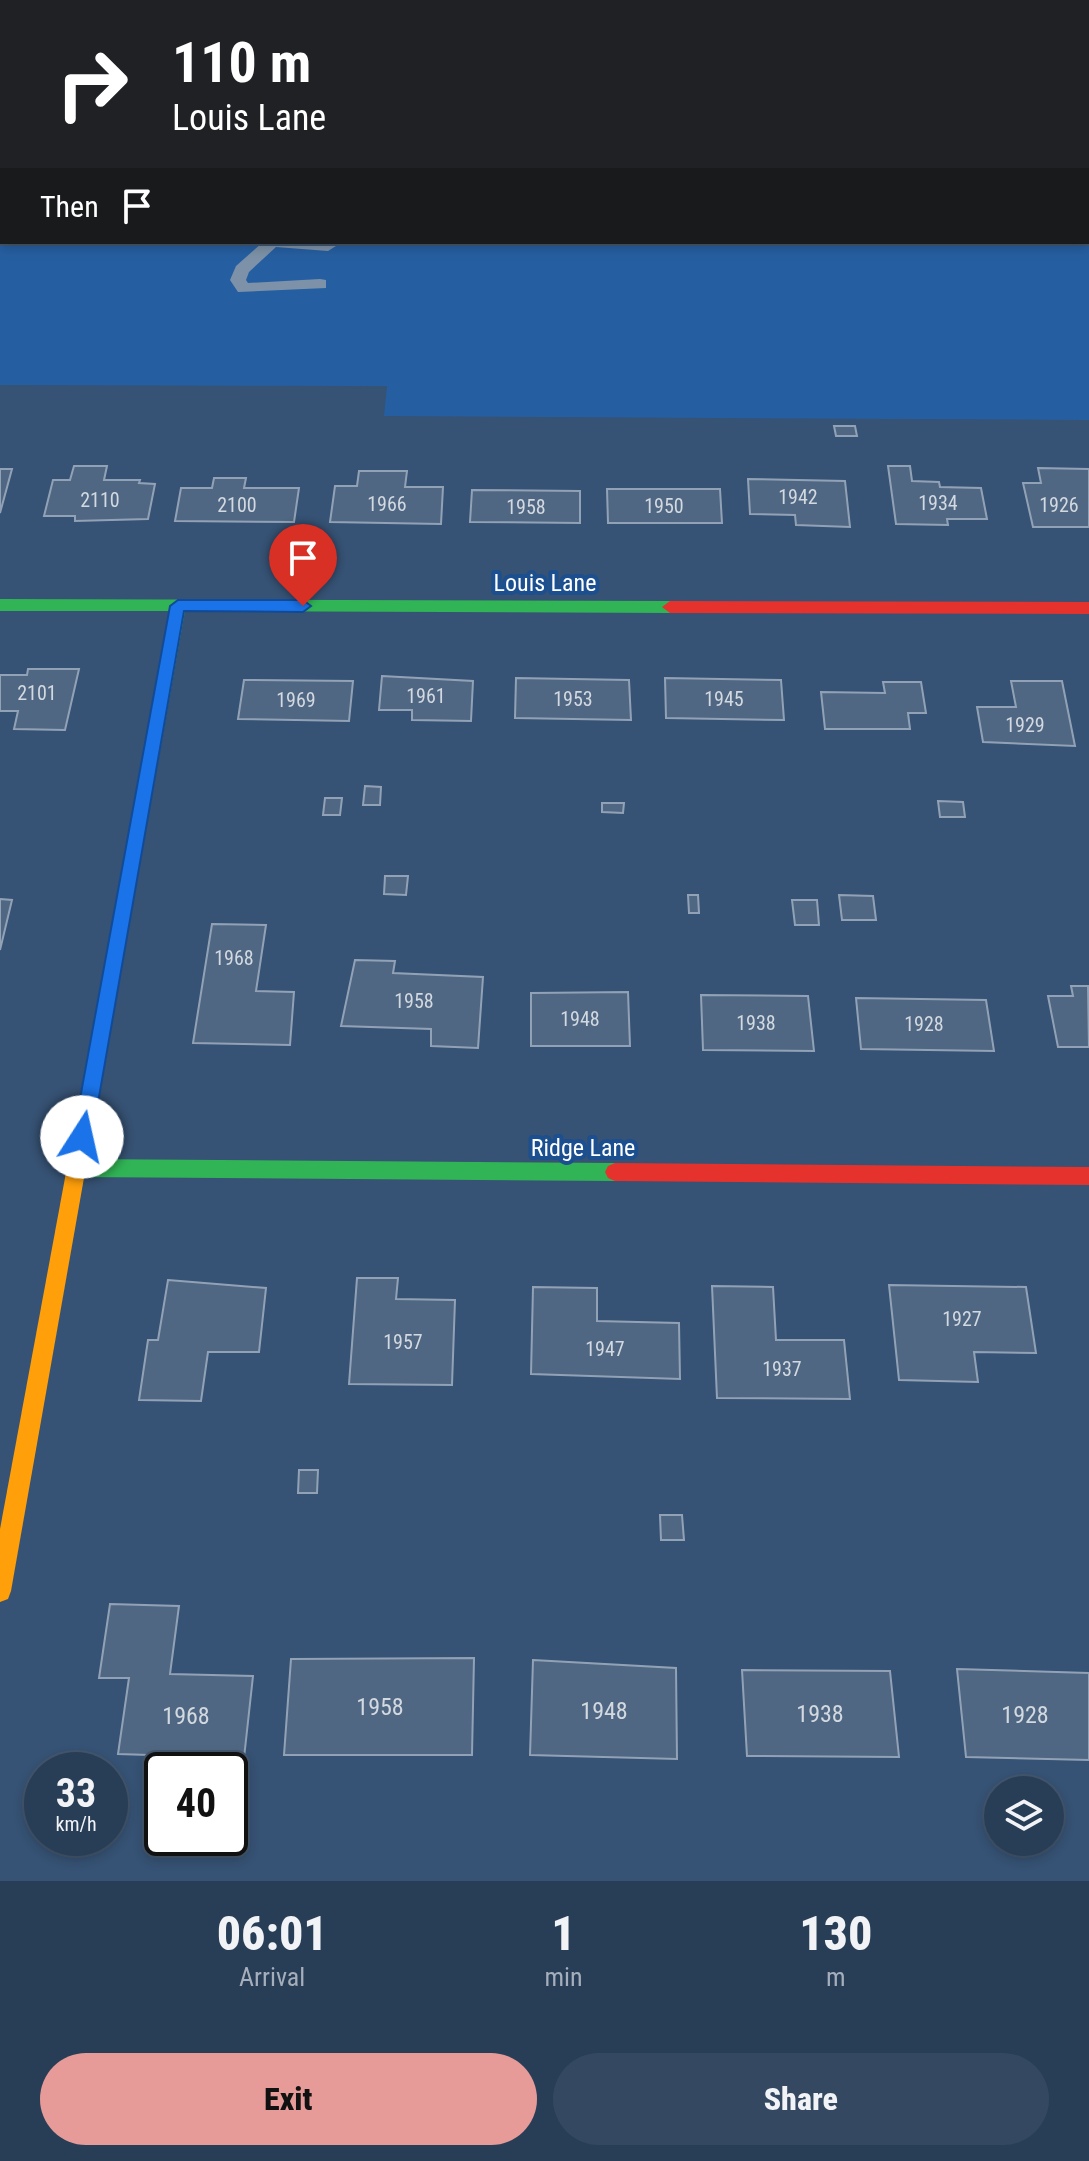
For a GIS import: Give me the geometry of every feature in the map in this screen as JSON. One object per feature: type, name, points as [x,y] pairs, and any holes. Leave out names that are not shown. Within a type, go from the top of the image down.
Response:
[{"type":"street","name":"Louis Lane","points":[[0,605],[1089,608]]},
{"type":"street","points":[[0,1591],[178,606]]},
{"type":"street","name":"Ridge Lane","points":[[77,1168],[1089,1176]]},
{"type":"lane","points":[[270,244],[242,270],[238,280],[244,288],[320,284]]},
{"type":"lane","points":[[300,244],[328,246]]},
{"type":"shaded area","points":[[0,244],[1089,244],[1089,420],[384,416],[387,386],[0,385]]},
{"type":"building","points":[[834,426],[855,426],[857,436],[836,436]]},
{"type":"building","points":[[74,466],[107,466],[104,480],[140,480],[139,483],[155,484],[148,519],[75,521],[75,516],[44,516],[53,480],[70,480]]},
{"type":"building","points":[[888,466],[910,466],[912,481],[939,482],[940,487],[981,488],[987,519],[947,519],[948,525],[896,524]]},
{"type":"building","points":[[1038,468],[1089,469],[1089,527],[1033,527],[1023,483],[1041,483]]},
{"type":"building","points":[[0,469],[12,469],[0,513]]},
{"type":"building","points":[[359,471],[407,471],[405,487],[443,487],[441,524],[330,522],[335,486],[357,486]]},
{"type":"building","points":[[214,478],[246,478],[244,488],[299,488],[294,522],[175,521],[181,488],[212,488]]},
{"type":"building","points":[[748,479],[845,481],[850,527],[796,525],[795,515],[750,514]]},
{"type":"building","points":[[607,489],[720,489],[722,523],[608,523]]},
{"type":"building","points":[[472,490],[580,491],[580,523],[470,522]]},
{"type":"building","points":[[28,669],[79,669],[65,730],[14,729],[18,711],[0,711],[0,675],[27,675]]},
{"type":"building","points":[[382,676],[473,681],[471,721],[412,720],[412,710],[379,710]]},
{"type":"building","points":[[516,678],[629,680],[631,720],[515,718]]},
{"type":"building","points":[[665,678],[781,680],[784,720],[666,718]]},
{"type":"building","points":[[244,680],[353,681],[349,721],[238,719]]},
{"type":"building","points":[[1011,681],[1062,681],[1075,746],[983,742],[977,707],[1016,707]]},
{"type":"building","points":[[883,682],[921,682],[926,713],[908,713],[910,729],[825,729],[821,692],[885,693]]},
{"type":"building","points":[[365,786],[381,787],[380,805],[363,805]]},
{"type":"building","points":[[325,798],[342,798],[340,815],[323,815]]},
{"type":"building","points":[[938,801],[963,802],[965,817],[940,817]]},
{"type":"building","points":[[602,803],[624,803],[623,813],[602,812]]},
{"type":"building","points":[[385,876],[408,876],[406,895],[384,894]]},
{"type":"building","points":[[688,895],[698,895],[699,913],[689,913]]},
{"type":"building","points":[[839,895],[873,896],[876,920],[842,920]]},
{"type":"building","points":[[0,899],[12,900],[0,950]]},
{"type":"building","points":[[792,900],[817,900],[819,925],[795,925]]},
{"type":"building","points":[[212,924],[266,925],[256,991],[294,992],[290,1045],[193,1043]]},
{"type":"building","points":[[355,960],[395,961],[393,973],[483,977],[478,1048],[431,1046],[431,1029],[341,1026]]},
{"type":"building","points":[[1071,986],[1088,986],[1089,1047],[1058,1047],[1048,996],[1073,996]]},
{"type":"building","points":[[628,992],[630,1046],[531,1046],[531,993]]},
{"type":"building","points":[[701,995],[808,996],[814,1051],[703,1050]]},
{"type":"building","points":[[856,998],[986,1000],[994,1051],[861,1049]]},
{"type":"building","points":[[357,1278],[398,1278],[396,1299],[455,1300],[452,1385],[349,1384]]},
{"type":"building","points":[[168,1280],[266,1288],[259,1352],[208,1352],[201,1401],[139,1400],[148,1340],[158,1340]]},
{"type":"building","points":[[889,1285],[1026,1287],[1036,1353],[974,1352],[978,1382],[899,1380]]},
{"type":"building","points":[[712,1286],[773,1287],[776,1340],[844,1340],[850,1399],[717,1398]]},
{"type":"building","points":[[533,1287],[597,1288],[597,1321],[679,1323],[680,1379],[531,1374]]},
{"type":"building","points":[[299,1470],[318,1470],[317,1493],[298,1493]]},
{"type":"building","points":[[660,1515],[682,1515],[684,1540],[661,1540]]},
{"type":"building","points":[[110,1604],[179,1606],[170,1674],[253,1676],[245,1752],[144,1752],[144,1755],[118,1752],[129,1678],[99,1678]]},
{"type":"building","points":[[474,1658],[472,1755],[284,1755],[291,1659]]},
{"type":"building","points":[[533,1660],[676,1668],[677,1759],[530,1755]]},
{"type":"building","points":[[957,1669],[1089,1673],[1089,1760],[966,1757]]},
{"type":"building","points":[[742,1670],[890,1671],[899,1757],[747,1756]]},
{"type":"traffic: fast","points":[[0,605],[670,607]]},
{"type":"traffic: fast","points":[[96,1059],[178,606]]},
{"type":"traffic: fast","points":[[77,1168],[615,1172]]},
{"type":"traffic: slow","points":[[0,1591],[96,1059]]},
{"type":"traffic: jam","points":[[670,607],[1089,608]]},
{"type":"traffic: jam","points":[[615,1172],[1089,1176]]},
{"type":"route","points":[[82,1137],[178,606],[303,606]]}]
